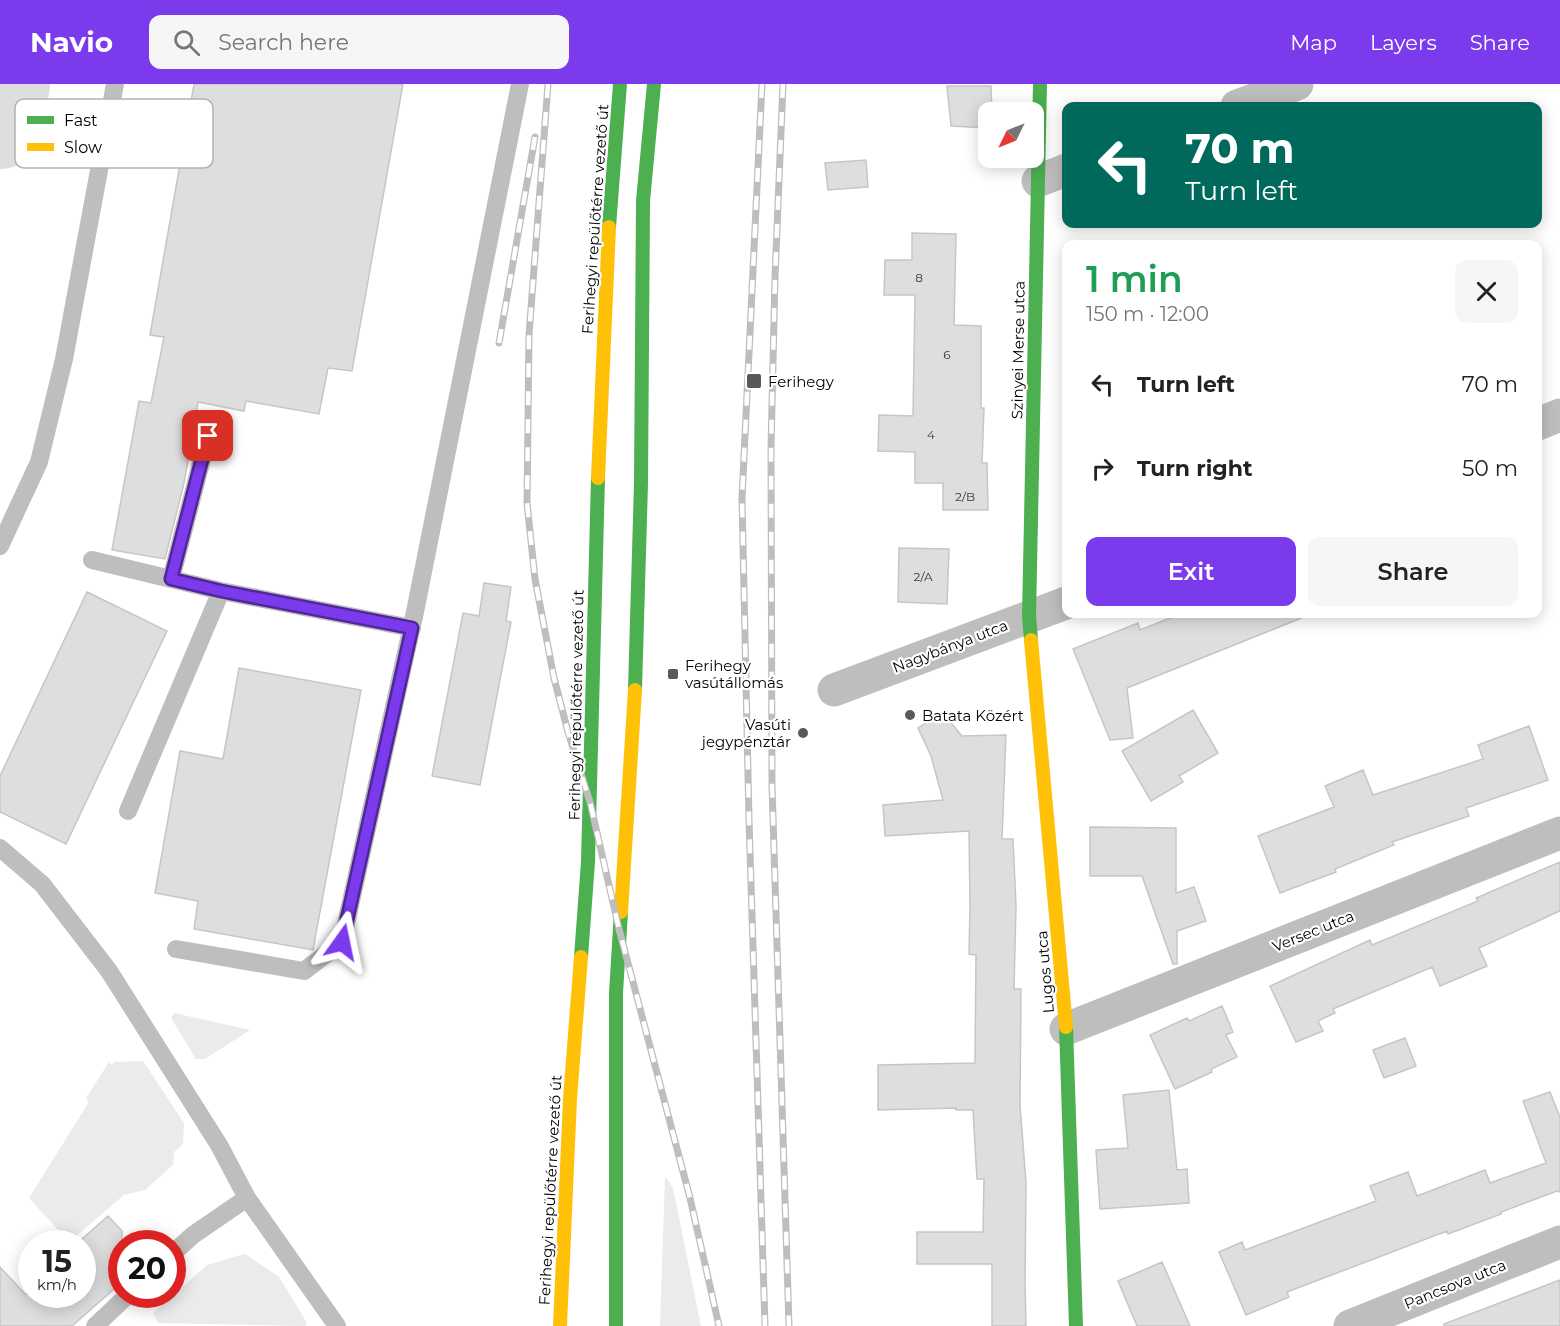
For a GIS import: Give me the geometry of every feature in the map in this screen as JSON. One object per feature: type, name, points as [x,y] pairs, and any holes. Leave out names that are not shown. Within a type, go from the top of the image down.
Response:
[{"type":"main road","name":"Ferihegyi repülőtérre vezető út","points":[[560,1326],[570,1099],[588,862],[599,453],[609,219],[620,84]]},
{"type":"main road","points":[[616,1326],[616,993],[634,715],[641,483],[643,201],[654,84]]},
{"type":"main road","name":"Szinyei Merse utca","points":[[1029,616],[1052,176],[1040,84]]},
{"type":"main road","name":"Lugos utca","points":[[1029,616],[1066,1029],[1076,1326]]},
{"type":"street","points":[[1248,102],[1297,84]]},
{"type":"street","points":[[1542,423],[1560,416]]},
{"type":"street","name":"Nagybánya utca","points":[[834,690],[1062,604]]},
{"type":"street","name":"Versec utca","points":[[1066,1029],[1560,833]]},
{"type":"street","name":"Pancsova utca","points":[[1350,1326],[1560,1242]]},
{"type":"lane","points":[[112,99],[115,84]]},
{"type":"lane","points":[[176,949],[304,971],[342,942],[412,628],[520,84]]},
{"type":"lane","points":[[0,546],[39,462],[64,359],[99,168]]},
{"type":"lane","points":[[171,579],[208,436]]},
{"type":"lane","points":[[92,560],[221,591],[412,628]]},
{"type":"lane","points":[[128,811],[221,591]]},
{"type":"lane","points":[[0,848],[42,884],[109,971],[201,1117],[247,1198],[337,1326]]},
{"type":"lane","points":[[186,1241],[247,1198]]},
{"type":"lane","points":[[95,1326],[114,1308]]},
{"type":"shaded area","points":[[174,1013],[250,1030],[205,1059],[196,1059],[171,1018]]},
{"type":"shaded area","points":[[143,1061],[184,1123],[183,1144],[174,1152],[173,1165],[145,1190],[124,1195],[83,1230],[58,1230],[29,1198],[89,1102],[86,1098],[109,1062],[112,1065],[114,1062]]},
{"type":"shaded area","points":[[665,1176],[673,1188],[701,1326],[660,1326]]},
{"type":"shaded area","points":[[245,1254],[279,1277],[307,1323],[305,1326],[158,1323],[153,1313],[159,1308],[186,1308],[186,1284],[207,1265]]},
{"type":"building","points":[[194,84],[403,84],[352,371],[328,368],[319,414],[246,401],[244,411],[198,402],[184,483],[165,559],[112,550],[139,401],[151,403],[164,337],[150,335],[179,168],[213,168],[213,99],[191,99]]},
{"type":"building","points":[[947,86],[991,86],[992,102],[978,102],[978,127],[951,126]]},
{"type":"building","points":[[866,160],[868,187],[828,190],[825,163]]},
{"type":"building","points":[[912,233],[956,234],[954,325],[981,326],[981,408],[984,408],[982,463],[987,463],[988,510],[943,510],[943,483],[915,483],[915,452],[878,451],[879,415],[913,416],[915,295],[884,295],[885,260],[912,260]]},
{"type":"building","points":[[899,548],[949,549],[947,604],[898,602]]},
{"type":"building","points":[[484,583],[511,587],[506,621],[511,622],[480,785],[432,776],[463,613],[479,616]]},
{"type":"building","points":[[87,592],[167,631],[66,844],[0,812],[0,776]]},
{"type":"building","points":[[1170,618],[1302,618],[1127,688],[1133,738],[1110,740],[1073,649],[1138,623],[1140,630]]},
{"type":"building","points":[[239,668],[361,690],[313,950],[194,929],[198,901],[155,893],[180,751],[223,759]]},
{"type":"building","points":[[1193,710],[1218,753],[1179,776],[1183,782],[1151,801],[1122,751]]},
{"type":"building","points":[[942,712],[962,736],[1006,735],[1002,839],[1013,839],[1016,906],[1014,989],[1021,989],[1020,1105],[1026,1183],[1026,1326],[992,1326],[992,1264],[917,1264],[917,1232],[983,1232],[984,1179],[977,1179],[973,1110],[956,1110],[956,1108],[878,1110],[878,1065],[975,1063],[976,955],[969,954],[969,831],[885,836],[883,805],[943,800],[931,756],[918,728]]},
{"type":"building","points":[[1529,726],[1548,780],[1466,808],[1469,816],[1392,842],[1394,845],[1335,869],[1336,872],[1280,893],[1258,836],[1334,807],[1325,786],[1363,770],[1373,795],[1483,759],[1478,745]]},
{"type":"building","points":[[1090,827],[1176,828],[1176,893],[1194,887],[1206,921],[1177,931],[1177,964],[1173,964],[1142,876],[1090,876]]},
{"type":"building","points":[[1560,862],[1560,911],[1479,948],[1487,966],[1440,986],[1432,967],[1333,1009],[1335,1013],[1318,1021],[1323,1031],[1296,1042],[1270,986],[1370,940],[1372,945],[1478,901],[1476,898]]},
{"type":"building","points":[[1222,1006],[1233,1032],[1226,1035],[1237,1057],[1211,1069],[1212,1072],[1175,1089],[1150,1035],[1187,1018],[1189,1021]]},
{"type":"building","points":[[1405,1038],[1416,1066],[1384,1078],[1373,1050]]},
{"type":"building","points":[[1169,1090],[1177,1170],[1187,1169],[1189,1203],[1100,1209],[1096,1150],[1128,1148],[1123,1095]]},
{"type":"building","points":[[1550,1092],[1560,1117],[1560,1192],[1557,1191],[1501,1212],[1501,1214],[1448,1234],[1447,1231],[1287,1292],[1289,1297],[1246,1315],[1219,1252],[1242,1242],[1245,1250],[1376,1201],[1370,1186],[1408,1172],[1417,1196],[1485,1170],[1490,1183],[1546,1163],[1523,1101]]},
{"type":"building","points":[[108,1216],[121,1230],[108,1230],[108,1294],[96,1305],[96,1230],[92,1230]]},
{"type":"building","points":[[1162,1262],[1190,1326],[1137,1326],[1118,1281]]},
{"type":"building","points":[[0,1267],[18,1286],[18,1308],[92,1308],[72,1326],[0,1326]]},
{"type":"building","points":[[1560,1280],[1560,1326],[1444,1326],[1444,1324]]},
{"type":"taxiway","points":[[0,126],[7,84]]},
{"type":"railway","points":[[548,84],[529,335],[527,503],[535,579],[554,678],[590,802],[619,929],[690,1198],[719,1326]]},
{"type":"railway","points":[[762,84],[742,498],[749,820],[765,1326]]},
{"type":"railway","points":[[783,84],[771,448],[772,786],[789,1326]]},
{"type":"railway","points":[[499,343],[535,137]]},
{"type":"traffic: fast","points":[[609,227],[620,84]]},
{"type":"traffic: fast","points":[[635,690],[641,483],[643,201],[654,84]]},
{"type":"traffic: fast","points":[[1031,640],[1029,616],[1040,84]]},
{"type":"traffic: fast","points":[[581,957],[588,862],[598,478]]},
{"type":"traffic: fast","points":[[616,1326],[616,993],[621,912]]},
{"type":"traffic: fast","points":[[1066,1027],[1076,1326]]},
{"type":"traffic: slow","points":[[598,478],[609,227]]},
{"type":"traffic: slow","points":[[1031,640],[1066,1027]]},
{"type":"traffic: slow","points":[[621,912],[635,690]]},
{"type":"traffic: slow","points":[[560,1326],[570,1099],[581,957]]},
{"type":"place","name":"Ferihegy","points":[[754,381]]},
{"type":"place","name":"Ferihegy vasútállomás","points":[[673,674]]},
{"type":"place","name":"Batata Közért","points":[[910,715]]},
{"type":"place","name":"Vasúti jegypénztár","points":[[803,733]]},
{"type":"route","points":[[208,436],[171,579],[412,628],[342,942]]}]
